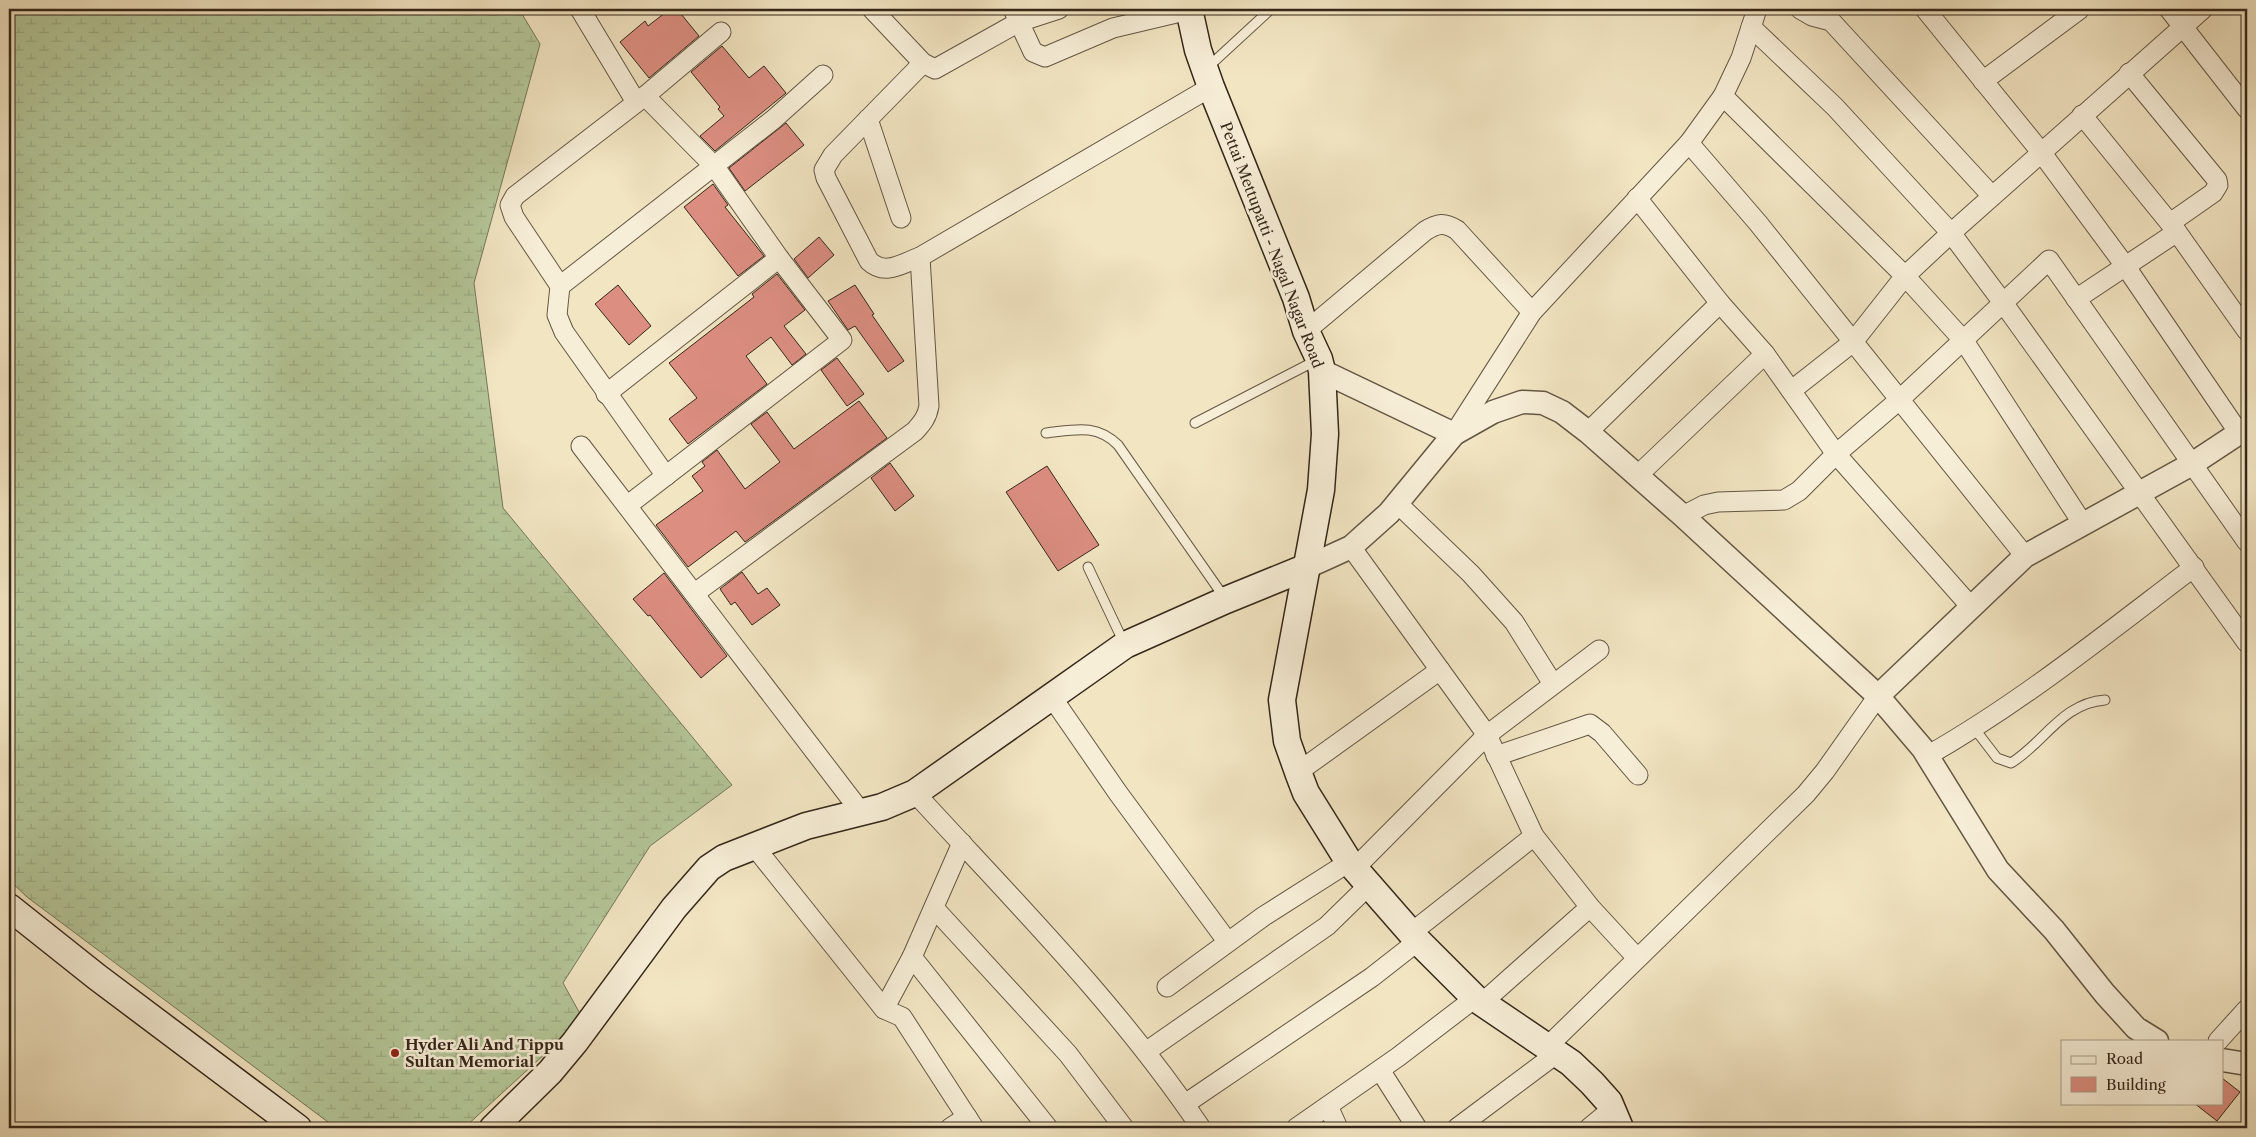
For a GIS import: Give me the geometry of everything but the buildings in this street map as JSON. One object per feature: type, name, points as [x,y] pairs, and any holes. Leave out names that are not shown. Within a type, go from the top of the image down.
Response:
[{"type":"main road","name":"Pettai Mettupatti - Nagal Nagar Road","points":[[1189,9],[1208,78],[1296,298],[1306,331],[1321,365],[1325,434],[1321,490],[1308,567],[1287,663],[1282,700],[1287,741],[1306,793],[1358,871],[1414,937],[1478,1001],[1570,1063],[1609,1102],[1616,1119]]},
{"type":"main road","points":[[493,1128],[550,1072],[575,1042],[674,908],[709,868],[724,858],[806,826],[882,807],[915,792],[1125,645],[1226,600],[1308,567]]},
{"type":"main road","points":[[9,907],[97,977],[298,1128]]},
{"type":"street","points":[[872,9],[923,63],[935,68],[943,66],[1016,15],[1059,9]]},
{"type":"street","points":[[1016,15],[1033,52],[1044,57],[1113,28],[1189,9]]},
{"type":"street","points":[[1308,567],[1351,548],[1398,504],[1414,480],[1454,434],[1532,312],[1689,143],[1723,96],[1741,58],[1757,9]]},
{"type":"street","points":[[1800,9],[1812,16],[1831,21],[1992,196]]},
{"type":"street","points":[[1983,81],[2080,9]]},
{"type":"street","points":[[2169,9],[2247,109]]},
{"type":"street","points":[[1792,390],[1853,342],[1905,276],[1951,233],[2203,9]]},
{"type":"street","points":[[585,11],[641,99],[715,167],[779,258],[842,340],[628,505]]},
{"type":"street","points":[[1457,1128],[1551,1051],[1638,958],[1806,794],[1825,771],[1878,696],[2025,556],[2192,464],[2245,431],[2041,152],[1983,81],[1933,12]]},
{"type":"street","points":[[1751,27],[1835,107],[1951,233],[2140,492],[2247,643]]},
{"type":"street","points":[[666,476],[606,394],[564,332],[557,315],[560,286],[514,217],[511,210],[512,201],[722,32]]},
{"type":"street","points":[[923,63],[828,161],[824,170],[826,178],[869,260],[881,270],[920,257],[1208,78]]},
{"type":"street","points":[[2076,299],[2126,267],[2174,228],[2213,193],[2218,185],[2217,180],[2129,73]]},
{"type":"street","points":[[560,286],[774,120],[823,75]]},
{"type":"street","points":[[1723,96],[1905,276],[1964,340],[2083,524]]},
{"type":"street","points":[[2082,115],[2174,228],[2247,330]]},
{"type":"street","points":[[868,119],[901,218]]},
{"type":"street","points":[[1689,143],[1758,222],[1898,401],[2025,556]]},
{"type":"street","points":[[1637,198],[1720,303],[1765,354],[1836,454],[1972,608]]},
{"type":"street","points":[[1306,331],[1437,223],[1448,224],[1458,230],[1532,312]]},
{"type":"street","points":[[695,593],[915,431],[924,421],[929,406],[920,257]]},
{"type":"street","points":[[606,394],[779,258]]},
{"type":"street","points":[[1683,516],[1704,505],[1718,502],[1784,500],[1799,491],[1836,454],[1898,401],[2049,260],[2247,542]]},
{"type":"street","points":[[1588,432],[1720,303]]},
{"type":"street","points":[[1637,476],[1765,354]]},
{"type":"street","points":[[1321,365],[1454,434]]},
{"type":"street","points":[[1454,434],[1493,412],[1522,402],[1543,403],[1562,412],[1588,432],[1683,516],[1878,696],[1927,756],[1998,870],[2054,930],[2105,994],[2136,1028],[2155,1040]]},
{"type":"street","points":[[581,446],[628,505],[860,812]]},
{"type":"street","points":[[1398,504],[1471,574],[1514,622],[1553,684]]},
{"type":"street","points":[[1351,548],[1486,735],[1534,836],[1590,907],[1638,958]]},
{"type":"street","points":[[1927,756],[2024,695],[2194,567]]},
{"type":"street","points":[[1147,1052],[1327,926],[1358,871],[1486,735],[1599,650]]},
{"type":"street","points":[[1298,772],[1440,670]]},
{"type":"street","points":[[1051,696],[1118,793],[1227,941]]},
{"type":"street","points":[[1496,756],[1590,724],[1602,733],[1638,775]]},
{"type":"street","points":[[915,792],[1098,993],[1147,1052],[1202,1128]]},
{"type":"street","points":[[1185,1104],[1372,977],[1414,937],[1534,836]]},
{"type":"street","points":[[884,1009],[912,957],[962,843]]},
{"type":"street","points":[[754,846],[884,1009],[902,1017],[971,1123],[950,1128]]},
{"type":"street","points":[[1167,987],[1227,941],[1358,871]]},
{"type":"street","points":[[1296,1128],[1478,1001],[1590,907]]},
{"type":"street","points":[[934,908],[1068,1054],[1124,1128]]},
{"type":"street","points":[[912,957],[1048,1128]]},
{"type":"street","points":[[2219,1040],[2247,1009]]},
{"type":"street","points":[[2224,1060],[2247,1064]]},
{"type":"street","points":[[1380,1070],[1417,1128]]},
{"type":"street","points":[[1328,1106],[1338,1128]]},
{"type":"street","points":[[1589,1128],[1616,1119]]},
{"type":"lane","points":[[1208,78],[1271,9]]},
{"type":"lane","points":[[1195,423],[1321,365]]},
{"type":"lane","points":[[1046,433],[1082,429],[1098,431],[1110,437],[1118,445],[1226,600]]},
{"type":"lane","points":[[1088,567],[1125,645]]},
{"type":"lane","points":[[1974,728],[1997,758],[2011,763],[2062,717],[2090,701],[2105,700]]},
{"type":"green space","points":[[9,9],[519,9],[540,44],[474,283],[503,508],[732,785],[650,846],[563,983],[583,1019],[464,1128],[336,1128],[27,897],[9,880]]},
{"type":"place","name":"Hyder Ali And Tippu Sultan Memorial","points":[[395,1053]]}]
